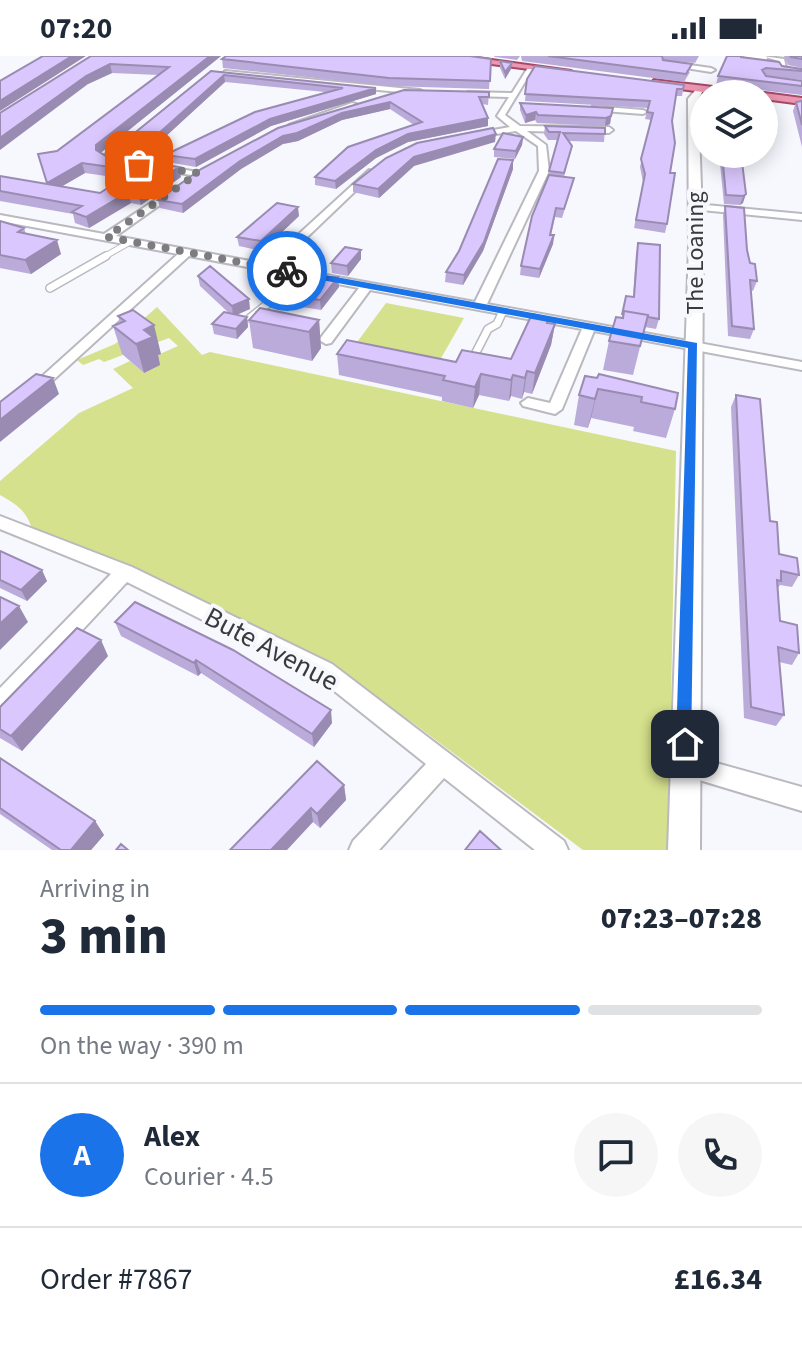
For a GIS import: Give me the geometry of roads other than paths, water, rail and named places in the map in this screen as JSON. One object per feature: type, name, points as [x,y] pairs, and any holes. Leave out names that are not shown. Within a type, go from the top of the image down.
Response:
[{"type":"main road","points":[[437,56],[584,74]]},
{"type":"main road","points":[[637,80],[706,79]]},
{"type":"main road","points":[[778,97],[802,101]]},
{"type":"street","points":[[651,82],[669,56]]},
{"type":"street","points":[[765,57],[802,73]]},
{"type":"street","points":[[664,64],[706,79],[717,58]]},
{"type":"street","points":[[769,70],[792,61]]},
{"type":"street","points":[[221,64],[212,72],[402,92],[430,92]]},
{"type":"street","points":[[479,307],[544,171],[542,145],[501,116],[531,67]]},
{"type":"street","points":[[275,131],[402,92]]},
{"type":"street","points":[[458,93],[514,95]]},
{"type":"street","points":[[508,105],[523,105]]},
{"type":"street","points":[[584,107],[643,112]]},
{"type":"street","points":[[466,135],[518,128],[609,130]]},
{"type":"street","points":[[141,129],[105,159],[198,173]]},
{"type":"street","points":[[268,268],[377,165]]},
{"type":"street","points":[[107,237],[211,166]]},
{"type":"street","name":"The Loaning","points":[[684,850],[697,168]]},
{"type":"street","points":[[696,207],[802,217]]},
{"type":"street","points":[[0,218],[802,366]]},
{"type":"street","points":[[45,380],[80,344],[148,293],[187,252]]},
{"type":"street","points":[[326,340],[367,286]]},
{"type":"street","points":[[321,324],[336,327]]},
{"type":"street","points":[[528,403],[555,409],[573,380],[589,327]]},
{"type":"street","name":"Bute Avenue","points":[[0,522],[125,572],[325,671],[555,850]]},
{"type":"street","points":[[0,703],[125,572]]},
{"type":"street","points":[[362,850],[443,762]]},
{"type":"street","points":[[684,765],[802,799]]},
{"type":"lane","points":[[765,57],[745,56],[741,61],[781,65]]},
{"type":"lane","points":[[50,288],[130,242]]},
{"type":"lane","points":[[250,318],[305,274]]},
{"type":"lane","points":[[470,363],[488,329],[497,324],[503,311]]}]
